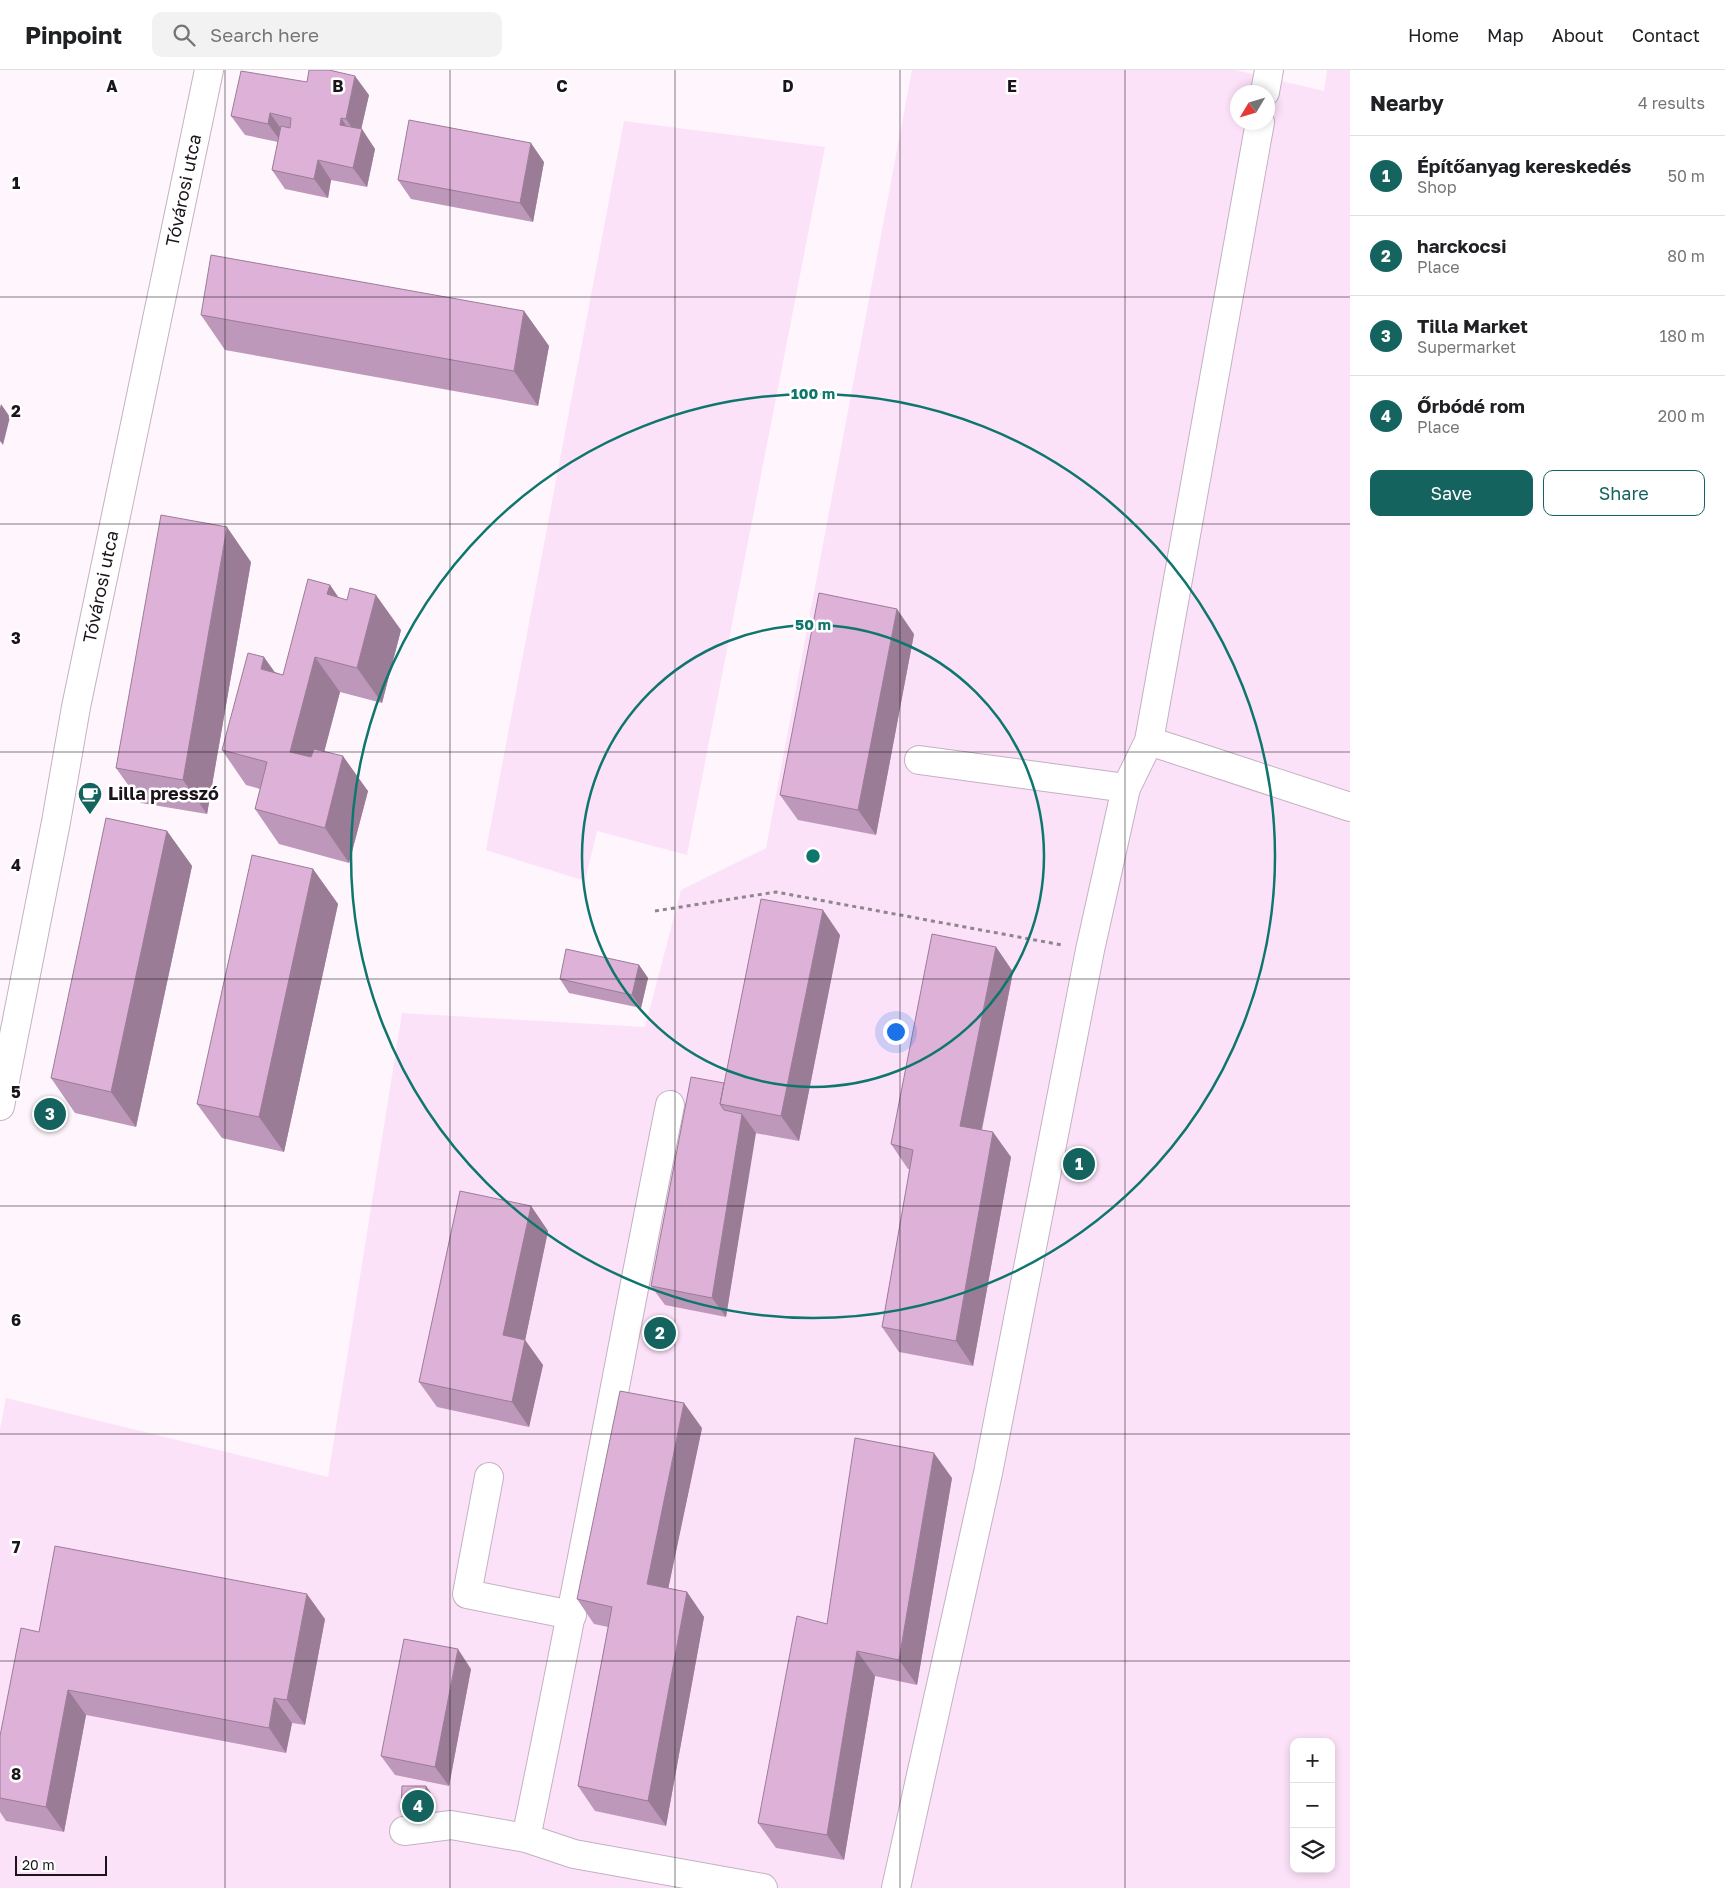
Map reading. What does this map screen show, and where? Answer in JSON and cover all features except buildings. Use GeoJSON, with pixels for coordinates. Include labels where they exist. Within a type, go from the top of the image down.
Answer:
{"type":"FeatureCollection","features":[{"type":"Feature","properties":{"kind":"street","name":"Tóvárosi utca"},"geometry":{"type":"LineString","coordinates":[[0,1106],[54,831],[76,707],[209,70]]}},
{"type":"Feature","properties":{"kind":"street"},"geometry":{"type":"LineString","coordinates":[[1266,85],[1269,70]]}},
{"type":"Feature","properties":{"kind":"street"},"geometry":{"type":"LineString","coordinates":[[896,1888],[988,1474],[1090,950],[1126,788],[1149,741],[1259,130]]}},
{"type":"Feature","properties":{"kind":"street"},"geometry":{"type":"LineString","coordinates":[[1149,741],[1350,807]]}},
{"type":"Feature","properties":{"kind":"street"},"geometry":{"type":"LineString","coordinates":[[919,760],[1126,788]]}},
{"type":"Feature","properties":{"kind":"street"},"geometry":{"type":"LineString","coordinates":[[526,1838],[572,1615],[620,1357],[670,1105]]}},
{"type":"Feature","properties":{"kind":"street"},"geometry":{"type":"LineString","coordinates":[[489,1477],[467,1594],[572,1615]]}},
{"type":"Feature","properties":{"kind":"street"},"geometry":{"type":"LineString","coordinates":[[404,1831],[451,1825],[526,1838],[574,1854],[763,1888]]}},
{"type":"Feature","properties":{"kind":"path"},"geometry":{"type":"LineString","coordinates":[[655,911],[776,892],[1090,950]]}},
{"type":"Feature","properties":{"kind":"shaded area"},"geometry":{"type":"Polygon","coordinates":[[[912,70],[1235,70],[1324,91],[1327,70],[1350,70],[1350,1888],[0,1888],[0,1429],[6,1398],[328,1477],[402,1013],[645,1027],[681,890],[766,848],[912,70]]]}},
{"type":"Feature","properties":{"kind":"shaded area"},"geometry":{"type":"Polygon","coordinates":[[[624,121],[825,147],[687,855],[597,831],[585,881],[486,850],[624,121]]]}},
{"type":"Feature","properties":{"kind":"place","name":"Lilla presszó"},"geometry":{"type":"Point","coordinates":[90,815]}},
{"type":"Feature","properties":{"kind":"place","name":"Tilla Market"},"geometry":{"type":"Point","coordinates":[50,1114]}},
{"type":"Feature","properties":{"kind":"place","name":"Építőanyag kereskedés"},"geometry":{"type":"Point","coordinates":[1079,1164]}},
{"type":"Feature","properties":{"kind":"place","name":"harckocsi"},"geometry":{"type":"Point","coordinates":[660,1333]}},
{"type":"Feature","properties":{"kind":"place","name":"Őrbódé rom"},"geometry":{"type":"Point","coordinates":[418,1806]}}]}
